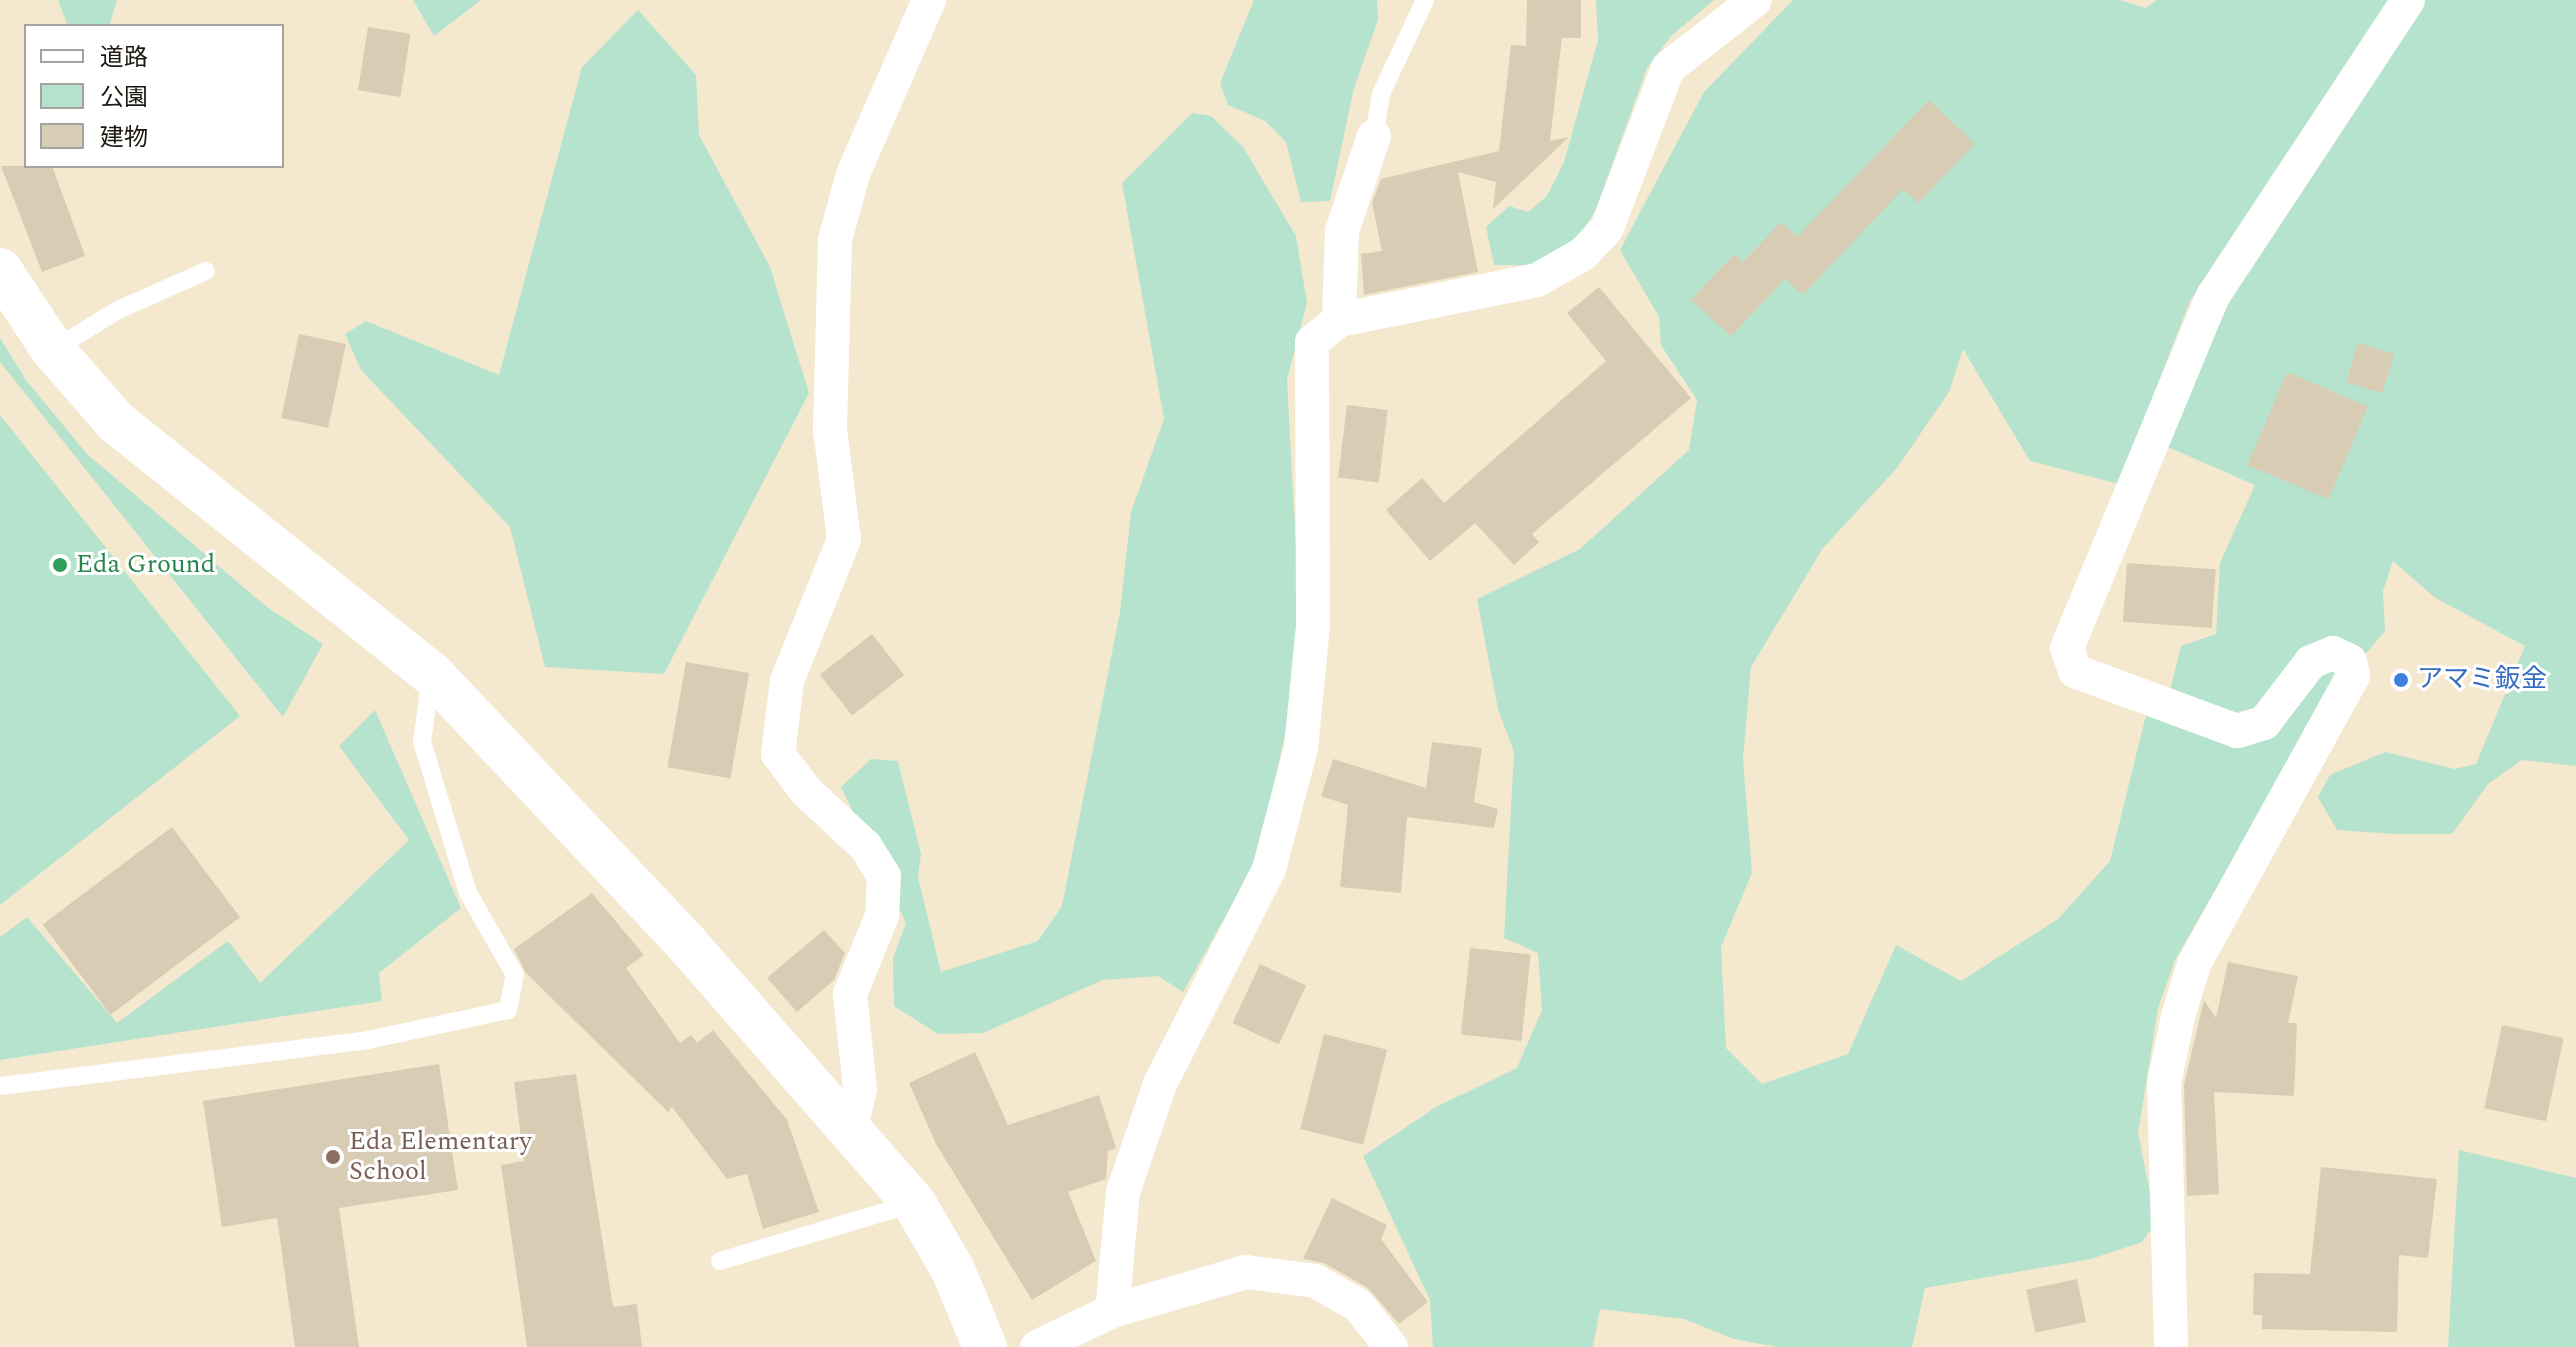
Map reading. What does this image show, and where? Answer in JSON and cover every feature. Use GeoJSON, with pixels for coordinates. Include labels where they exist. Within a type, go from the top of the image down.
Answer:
{"type":"FeatureCollection","features":[{"type":"Feature","properties":{"kind":"street"},"geometry":{"type":"LineString","coordinates":[[851,1128],[860,1089],[850,994],[882,916],[884,876],[865,846],[806,791],[778,754],[787,681],[844,539],[830,430],[835,240],[853,174],[929,0]]}},
{"type":"Feature","properties":{"kind":"street"},"geometry":{"type":"LineString","coordinates":[[1112,1311],[1123,1192],[1160,1084],[1269,869],[1301,748],[1311,683],[1312,342],[1339,320],[1537,280],[1583,254],[1607,228],[1668,68],[1755,0]]}},
{"type":"Feature","properties":{"kind":"street"},"geometry":{"type":"LineString","coordinates":[[2171,1347],[2164,1083],[2178,1017],[2194,964],[2353,676],[2350,661],[2333,653],[2311,662],[2264,723],[2237,731],[2075,671],[2067,648],[2213,296],[2408,0]]}},
{"type":"Feature","properties":{"kind":"street"},"geometry":{"type":"LineString","coordinates":[[1339,320],[1342,231],[1374,136]]}},
{"type":"Feature","properties":{"kind":"street"},"geometry":{"type":"LineString","coordinates":[[0,270],[53,350],[116,422],[432,674],[851,1128],[914,1203],[953,1270],[985,1347]]}},
{"type":"Feature","properties":{"kind":"street"},"geometry":{"type":"LineString","coordinates":[[1037,1347],[1112,1311],[1246,1272],[1301,1279],[1358,1305],[1391,1347]]}},
{"type":"Feature","properties":{"kind":"lane"},"geometry":{"type":"LineString","coordinates":[[1374,136],[1381,94],[1425,0]]}},
{"type":"Feature","properties":{"kind":"lane"},"geometry":{"type":"LineString","coordinates":[[53,350],[118,310],[206,271]]}},
{"type":"Feature","properties":{"kind":"lane"},"geometry":{"type":"LineString","coordinates":[[0,1086],[368,1040],[508,1010],[515,975],[468,893],[422,742],[432,674]]}},
{"type":"Feature","properties":{"kind":"lane"},"geometry":{"type":"LineString","coordinates":[[720,1261],[914,1203]]}},
{"type":"Feature","properties":{"kind":"green space"},"geometry":{"type":"Polygon","coordinates":[[[58,0],[117,0],[110,24],[67,24],[58,0]]]}},
{"type":"Feature","properties":{"kind":"green space"},"geometry":{"type":"Polygon","coordinates":[[[413,0],[481,0],[434,36],[413,0]]]}},
{"type":"Feature","properties":{"kind":"green space"},"geometry":{"type":"Polygon","coordinates":[[[1254,0],[1377,0],[1378,20],[1354,88],[1330,201],[1301,202],[1286,142],[1265,121],[1228,105],[1220,83],[1254,0]]]}},
{"type":"Feature","properties":{"kind":"green space"},"geometry":{"type":"Polygon","coordinates":[[[1596,0],[1714,0],[1671,36],[1647,68],[1595,212],[1574,243],[1530,265],[1494,265],[1486,227],[1509,206],[1528,212],[1547,196],[1564,162],[1598,40],[1596,0]]]}},
{"type":"Feature","properties":{"kind":"green space"},"geometry":{"type":"Polygon","coordinates":[[[1793,0],[2120,0],[2146,8],[2157,0],[2389,0],[2190,301],[2119,484],[2030,461],[1963,349],[1949,392],[1897,468],[1823,548],[1751,667],[1743,759],[1752,873],[1721,947],[1726,1048],[1762,1084],[1848,1054],[1896,945],[1961,981],[2058,919],[2110,861],[2146,715],[2239,740],[2314,666],[2345,666],[2175,960],[2158,1009],[2138,1133],[2156,1222],[2142,1242],[2091,1259],[1925,1288],[1912,1347],[1777,1347],[1734,1339],[1684,1319],[1600,1309],[1593,1347],[1433,1347],[1430,1300],[1363,1156],[1436,1107],[1517,1068],[1542,1010],[1538,953],[1504,938],[1514,752],[1498,709],[1477,599],[1580,549],[1689,450],[1697,400],[1661,345],[1659,317],[1620,250],[1704,92],[1793,0]]]}},
{"type":"Feature","properties":{"kind":"green space"},"geometry":{"type":"Polygon","coordinates":[[[2421,0],[2576,0],[2576,766],[2522,760],[2488,784],[2452,834],[2337,830],[2318,797],[2330,775],[2385,752],[2454,769],[2476,764],[2525,646],[2434,597],[2393,561],[2383,591],[2385,631],[2358,663],[2332,645],[2258,707],[2234,713],[2170,691],[2181,646],[2216,634],[2220,563],[2255,485],[2163,445],[2241,277],[2421,0]]]}},
{"type":"Feature","properties":{"kind":"green space"},"geometry":{"type":"Polygon","coordinates":[[[638,10],[696,75],[699,135],[770,267],[809,393],[664,674],[545,667],[510,527],[361,370],[345,334],[366,321],[499,375],[582,67],[638,10]]]}},
{"type":"Feature","properties":{"kind":"green space"},"geometry":{"type":"Polygon","coordinates":[[[1192,113],[1211,116],[1243,147],[1296,236],[1307,303],[1287,380],[1302,659],[1257,860],[1183,992],[1158,976],[1103,980],[983,1033],[938,1034],[894,1006],[893,958],[906,923],[841,787],[871,759],[898,761],[921,854],[918,877],[941,972],[1038,941],[1062,906],[1120,612],[1131,512],[1164,419],[1122,183],[1192,113]]]}},
{"type":"Feature","properties":{"kind":"green space"},"geometry":{"type":"Polygon","coordinates":[[[0,338],[26,380],[87,454],[267,607],[323,644],[283,717],[0,362],[0,338]]]}},
{"type":"Feature","properties":{"kind":"green space","name":"Eda Ground"},"geometry":{"type":"Polygon","coordinates":[[[0,415],[240,716],[0,905],[0,415]]]}},
{"type":"Feature","properties":{"kind":"green space"},"geometry":{"type":"Polygon","coordinates":[[[375,710],[461,908],[379,973],[382,1001],[0,1060],[0,937],[27,917],[117,1023],[228,941],[260,983],[409,840],[339,746],[375,710]]]}},
{"type":"Feature","properties":{"kind":"green space"},"geometry":{"type":"Polygon","coordinates":[[[2459,1150],[2576,1178],[2576,1347],[2448,1347],[2459,1150]]]}},
{"type":"Feature","properties":{"kind":"building"},"geometry":{"type":"Polygon","coordinates":[[[1527,0],[1581,0],[1581,38],[1562,38],[1550,141],[1569,137],[1493,209],[1496,182],[1458,172],[1478,272],[1364,295],[1361,254],[1382,251],[1372,203],[1381,179],[1499,151],[1511,45],[1526,46],[1527,0]]]}},
{"type":"Feature","properties":{"kind":"building"},"geometry":{"type":"Polygon","coordinates":[[[368,27],[410,34],[400,97],[358,90],[368,27]]]}},
{"type":"Feature","properties":{"kind":"building"},"geometry":{"type":"Polygon","coordinates":[[[1929,100],[1975,144],[1918,203],[1903,189],[1803,295],[1785,279],[1731,336],[1691,300],[1734,254],[1743,262],[1781,222],[1797,237],[1929,100]]]}},
{"type":"Feature","properties":{"kind":"building"},"geometry":{"type":"Polygon","coordinates":[[[1,166],[53,168],[85,256],[42,272],[1,166]]]}},
{"type":"Feature","properties":{"kind":"building"},"geometry":{"type":"Polygon","coordinates":[[[1599,287],[1691,398],[1532,534],[1539,542],[1514,565],[1475,523],[1430,561],[1386,510],[1422,478],[1444,503],[1606,361],[1567,313],[1599,287]]]}},
{"type":"Feature","properties":{"kind":"building"},"geometry":{"type":"Polygon","coordinates":[[[299,334],[346,344],[328,428],[281,418],[299,334]]]}},
{"type":"Feature","properties":{"kind":"building"},"geometry":{"type":"Polygon","coordinates":[[[2358,343],[2394,354],[2382,393],[2346,382],[2358,343]]]}},
{"type":"Feature","properties":{"kind":"building"},"geometry":{"type":"Polygon","coordinates":[[[2287,372],[2368,406],[2329,499],[2248,465],[2287,372]]]}},
{"type":"Feature","properties":{"kind":"building"},"geometry":{"type":"Polygon","coordinates":[[[1347,405],[1388,410],[1379,482],[1338,477],[1347,405]]]}},
{"type":"Feature","properties":{"kind":"building"},"geometry":{"type":"Polygon","coordinates":[[[2127,563],[2216,569],[2212,628],[2123,622],[2127,563]]]}},
{"type":"Feature","properties":{"kind":"building"},"geometry":{"type":"Polygon","coordinates":[[[872,634],[904,675],[852,716],[820,675],[872,634]]]}},
{"type":"Feature","properties":{"kind":"building"},"geometry":{"type":"Polygon","coordinates":[[[686,662],[749,673],[730,778],[667,767],[686,662]]]}},
{"type":"Feature","properties":{"kind":"building"},"geometry":{"type":"Polygon","coordinates":[[[1432,742],[1482,748],[1474,802],[1498,809],[1494,828],[1407,817],[1401,893],[1340,887],[1348,805],[1321,796],[1333,759],[1426,788],[1432,742]]]}},
{"type":"Feature","properties":{"kind":"building"},"geometry":{"type":"Polygon","coordinates":[[[172,827],[240,917],[111,1015],[43,924],[172,827]]]}},
{"type":"Feature","properties":{"kind":"building"},"geometry":{"type":"Polygon","coordinates":[[[592,893],[644,955],[626,968],[680,1043],[691,1035],[697,1043],[713,1030],[787,1120],[819,1212],[763,1229],[747,1174],[727,1179],[672,1107],[668,1112],[526,973],[514,949],[592,893]]]}},
{"type":"Feature","properties":{"kind":"building"},"geometry":{"type":"Polygon","coordinates":[[[824,930],[845,953],[834,980],[797,1012],[767,978],[824,930]]]}},
{"type":"Feature","properties":{"kind":"building"},"geometry":{"type":"Polygon","coordinates":[[[1470,948],[1531,954],[1522,1041],[1461,1035],[1470,948]]]}},
{"type":"Feature","properties":{"kind":"building"},"geometry":{"type":"Polygon","coordinates":[[[2228,962],[2298,976],[2288,1023],[2297,1023],[2294,1096],[2214,1092],[2219,1194],[2187,1196],[2184,1085],[2204,1000],[2216,1018],[2228,962]]]}},
{"type":"Feature","properties":{"kind":"building"},"geometry":{"type":"Polygon","coordinates":[[[1260,964],[1306,986],[1279,1044],[1233,1023],[1260,964]]]}},
{"type":"Feature","properties":{"kind":"building"},"geometry":{"type":"Polygon","coordinates":[[[2502,1025],[2564,1038],[2546,1121],[2484,1108],[2502,1025]]]}},
{"type":"Feature","properties":{"kind":"building"},"geometry":{"type":"Polygon","coordinates":[[[1324,1034],[1387,1050],[1363,1145],[1300,1129],[1324,1034]]]}},
{"type":"Feature","properties":{"kind":"building"},"geometry":{"type":"Polygon","coordinates":[[[975,1052],[1008,1125],[1099,1095],[1116,1148],[1108,1151],[1106,1179],[1068,1192],[1096,1261],[1032,1300],[936,1144],[909,1083],[975,1052]]]}},
{"type":"Feature","properties":{"kind":"building"},"geometry":{"type":"Polygon","coordinates":[[[439,1064],[458,1190],[339,1208],[359,1347],[295,1347],[277,1218],[222,1227],[203,1101],[439,1064]]]}},
{"type":"Feature","properties":{"kind":"building"},"geometry":{"type":"Polygon","coordinates":[[[576,1074],[613,1307],[637,1304],[642,1347],[527,1347],[501,1165],[524,1161],[514,1082],[576,1074]]]}},
{"type":"Feature","properties":{"kind":"building"},"geometry":{"type":"Polygon","coordinates":[[[2321,1167],[2437,1179],[2428,1258],[2399,1255],[2397,1332],[2262,1329],[2262,1315],[2253,1315],[2254,1273],[2310,1274],[2321,1167]]]}},
{"type":"Feature","properties":{"kind":"building"},"geometry":{"type":"Polygon","coordinates":[[[1332,1198],[1387,1225],[1381,1239],[1428,1302],[1399,1324],[1368,1288],[1324,1263],[1303,1259],[1332,1198]]]}},
{"type":"Feature","properties":{"kind":"building"},"geometry":{"type":"Polygon","coordinates":[[[2077,1279],[2086,1322],[2035,1333],[2026,1290],[2077,1279]]]}},
{"type":"Feature","properties":{"kind":"place","name":"Eda Ground"},"geometry":{"type":"Point","coordinates":[60,565]}},
{"type":"Feature","properties":{"kind":"place","name":"アマミ鈑金"},"geometry":{"type":"Point","coordinates":[2401,680]}},
{"type":"Feature","properties":{"kind":"place","name":"Eda Elementary School"},"geometry":{"type":"Point","coordinates":[333,1157]}}]}
